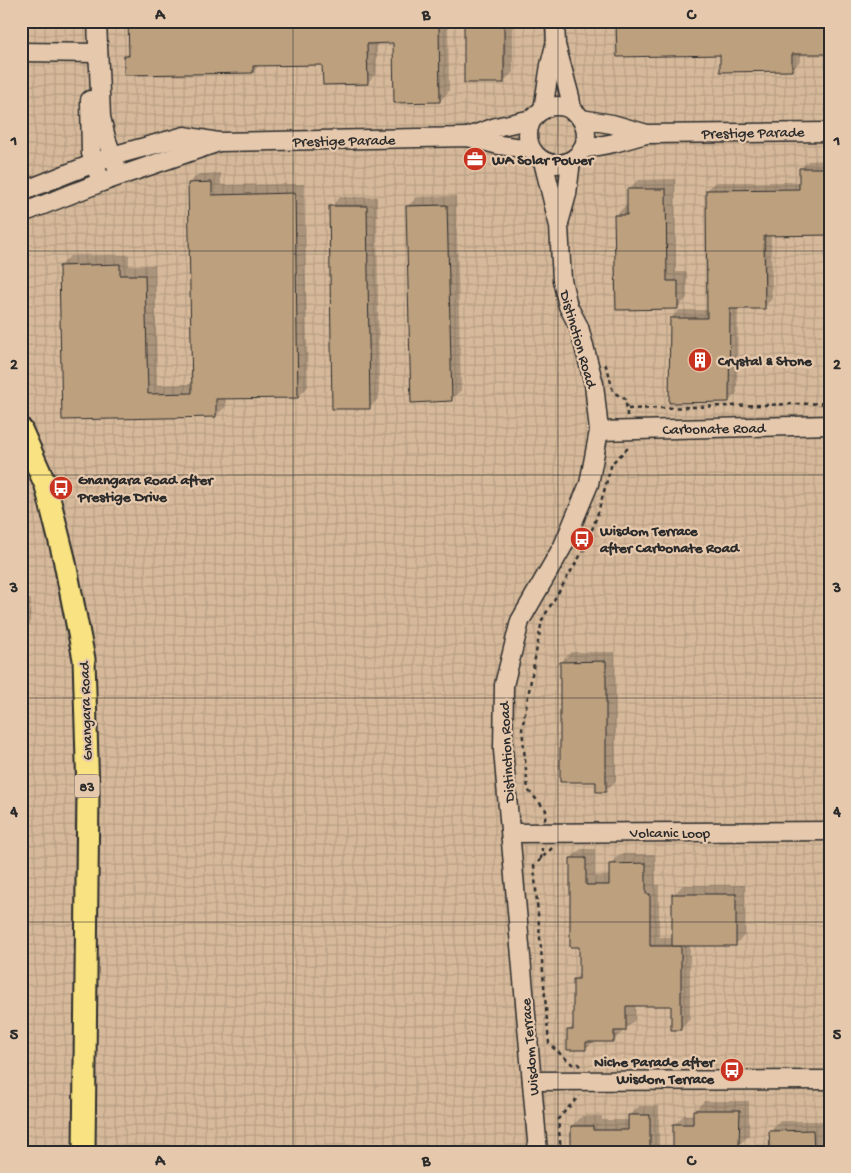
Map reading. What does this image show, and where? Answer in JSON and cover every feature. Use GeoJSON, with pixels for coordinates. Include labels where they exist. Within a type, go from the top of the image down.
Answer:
{"type":"FeatureCollection","features":[{"type":"Feature","properties":{"kind":"main road","name":"Gnangara Road"},"geometry":{"type":"LineString","coordinates":[[21,430],[46,486],[64,558],[84,659],[88,793],[84,1152]]}},
{"type":"Feature","properties":{"kind":"street"},"geometry":{"type":"LineString","coordinates":[[97,21],[101,117],[120,176]]}},
{"type":"Feature","properties":{"kind":"street"},"geometry":{"type":"LineString","coordinates":[[555,21],[556,45],[570,97],[576,115],[584,126],[586,134],[585,142],[576,155],[562,164],[552,164],[537,155],[528,139],[528,129],[538,114],[556,45]]}},
{"type":"Feature","properties":{"kind":"street"},"geometry":{"type":"LineString","coordinates":[[21,52],[98,53]]}},
{"type":"Feature","properties":{"kind":"street"},"geometry":{"type":"LineString","coordinates":[[98,53],[90,87],[91,153],[102,182]]}},
{"type":"Feature","properties":{"kind":"street"},"geometry":{"type":"LineString","coordinates":[[538,114],[550,107],[558,106],[565,107],[576,115]]}},
{"type":"Feature","properties":{"kind":"street","name":"Prestige Parade"},"geometry":{"type":"LineString","coordinates":[[468,137],[538,114]]}},
{"type":"Feature","properties":{"kind":"street","name":"Prestige Parade"},"geometry":{"type":"LineString","coordinates":[[576,115],[647,134]]}},
{"type":"Feature","properties":{"kind":"street","name":"Prestige Parade"},"geometry":{"type":"LineString","coordinates":[[576,155],[647,134],[830,132]]}},
{"type":"Feature","properties":{"kind":"street","name":"Prestige Parade"},"geometry":{"type":"LineString","coordinates":[[21,192],[94,162],[185,136],[219,142],[468,137],[537,155]]}},
{"type":"Feature","properties":{"kind":"street","name":"Prestige Parade"},"geometry":{"type":"LineString","coordinates":[[21,214],[102,182],[219,142]]}},
{"type":"Feature","properties":{"kind":"street","name":"Distinction Road"},"geometry":{"type":"LineString","coordinates":[[520,942],[503,750],[504,685],[520,621],[563,546],[589,484],[599,430],[594,384],[579,328],[568,306],[562,280],[559,226],[537,155]]}},
{"type":"Feature","properties":{"kind":"street","name":"Distinction Road"},"geometry":{"type":"LineString","coordinates":[[559,226],[576,155]]}},
{"type":"Feature","properties":{"kind":"street"},"geometry":{"type":"LineString","coordinates":[[21,198],[40,194],[53,201]]}},
{"type":"Feature","properties":{"kind":"street","name":"Carbonate Road"},"geometry":{"type":"LineString","coordinates":[[599,430],[830,424]]}},
{"type":"Feature","properties":{"kind":"street","name":"Volcanic Loop"},"geometry":{"type":"LineString","coordinates":[[511,833],[549,839],[830,830]]}},
{"type":"Feature","properties":{"kind":"street","name":"Wisdom Terrace"},"geometry":{"type":"LineString","coordinates":[[520,942],[538,1152]]}},
{"type":"Feature","properties":{"kind":"street"},"geometry":{"type":"LineString","coordinates":[[532,1080],[830,1080]]}},
{"type":"Feature","properties":{"kind":"path"},"geometry":{"type":"LineString","coordinates":[[561,1152],[558,1119],[580,1095],[578,1064],[572,1064],[549,1044],[534,866],[541,859],[549,839],[546,810],[528,790],[522,729],[542,620],[586,546],[597,516],[612,463],[627,449],[626,399],[613,392],[608,370],[604,362]]}},
{"type":"Feature","properties":{"kind":"path"},"geometry":{"type":"LineString","coordinates":[[627,409],[830,404]]}},
{"type":"Feature","properties":{"kind":"path"},"geometry":{"type":"LineString","coordinates":[[541,859],[549,839]]}},
{"type":"Feature","properties":{"kind":"shaded area"},"geometry":{"type":"Polygon","coordinates":[[[21,21],[830,21],[830,1152],[21,1152],[21,21]]]}},
{"type":"Feature","properties":{"kind":"building"},"geometry":{"type":"Polygon","coordinates":[[[128,21],[439,21],[440,102],[394,103],[393,43],[367,44],[368,84],[323,85],[322,65],[253,66],[253,73],[124,75],[124,56],[129,56],[128,21]]]}},
{"type":"Feature","properties":{"kind":"building"},"geometry":{"type":"Polygon","coordinates":[[[464,21],[504,21],[504,83],[464,83],[464,21]]]}},
{"type":"Feature","properties":{"kind":"building"},"geometry":{"type":"Polygon","coordinates":[[[616,21],[830,21],[830,54],[792,54],[792,71],[720,72],[720,55],[617,57],[616,21]]]}},
{"type":"Feature","properties":{"kind":"building"},"geometry":{"type":"Polygon","coordinates":[[[799,168],[830,168],[830,235],[764,236],[765,309],[730,309],[729,402],[669,403],[670,318],[707,318],[706,190],[799,189],[799,168]]]}},
{"type":"Feature","properties":{"kind":"building"},"geometry":{"type":"Polygon","coordinates":[[[212,182],[212,195],[295,193],[298,398],[216,399],[216,417],[62,420],[59,266],[120,264],[120,275],[145,275],[148,394],[192,393],[188,183],[212,182]]]}},
{"type":"Feature","properties":{"kind":"building"},"geometry":{"type":"Polygon","coordinates":[[[627,189],[666,189],[667,281],[678,281],[678,309],[616,310],[614,215],[627,215],[627,189]]]}},
{"type":"Feature","properties":{"kind":"building"},"geometry":{"type":"Polygon","coordinates":[[[447,205],[452,401],[411,403],[406,206],[447,205]]]}},
{"type":"Feature","properties":{"kind":"building"},"geometry":{"type":"Polygon","coordinates":[[[329,206],[367,206],[370,409],[332,409],[329,206]]]}},
{"type":"Feature","properties":{"kind":"building"},"geometry":{"type":"Polygon","coordinates":[[[606,661],[606,792],[596,792],[596,782],[560,782],[560,662],[606,661]]]}},
{"type":"Feature","properties":{"kind":"building"},"geometry":{"type":"Polygon","coordinates":[[[570,858],[586,858],[586,885],[609,885],[609,864],[646,863],[646,894],[650,894],[650,946],[681,946],[681,1030],[671,1030],[671,1006],[626,1006],[626,1031],[614,1031],[614,1042],[586,1042],[586,1050],[567,1050],[567,1030],[573,1030],[573,979],[579,979],[579,947],[570,947],[570,858]]]}},
{"type":"Feature","properties":{"kind":"building"},"geometry":{"type":"Polygon","coordinates":[[[672,894],[736,894],[736,946],[672,946],[672,894]]]}},
{"type":"Feature","properties":{"kind":"building"},"geometry":{"type":"Polygon","coordinates":[[[693,1110],[740,1110],[739,1146],[728,1146],[728,1152],[673,1152],[673,1124],[693,1124],[693,1110]]]}},
{"type":"Feature","properties":{"kind":"building"},"geometry":{"type":"Polygon","coordinates":[[[628,1115],[650,1115],[650,1152],[574,1152],[574,1149],[571,1149],[571,1126],[593,1126],[593,1130],[628,1130],[628,1115]]]}},
{"type":"Feature","properties":{"kind":"building"},"geometry":{"type":"Polygon","coordinates":[[[813,1130],[814,1152],[770,1152],[769,1131],[813,1130]]]}},
{"type":"Feature","properties":{"kind":"place","name":"WA Solar Power"},"geometry":{"type":"Point","coordinates":[475,159]}},
{"type":"Feature","properties":{"kind":"place","name":"Crystal & Stone"},"geometry":{"type":"Point","coordinates":[700,360]}},
{"type":"Feature","properties":{"kind":"place","name":"Gnangara Road after Prestige Drive"},"geometry":{"type":"Point","coordinates":[61,488]}},
{"type":"Feature","properties":{"kind":"place","name":"Wisdom Terrace after Carbonate Road"},"geometry":{"type":"Point","coordinates":[582,539]}},
{"type":"Feature","properties":{"kind":"place","name":"Niche Parade after Wisdom Terrace"},"geometry":{"type":"Point","coordinates":[732,1070]}}]}
